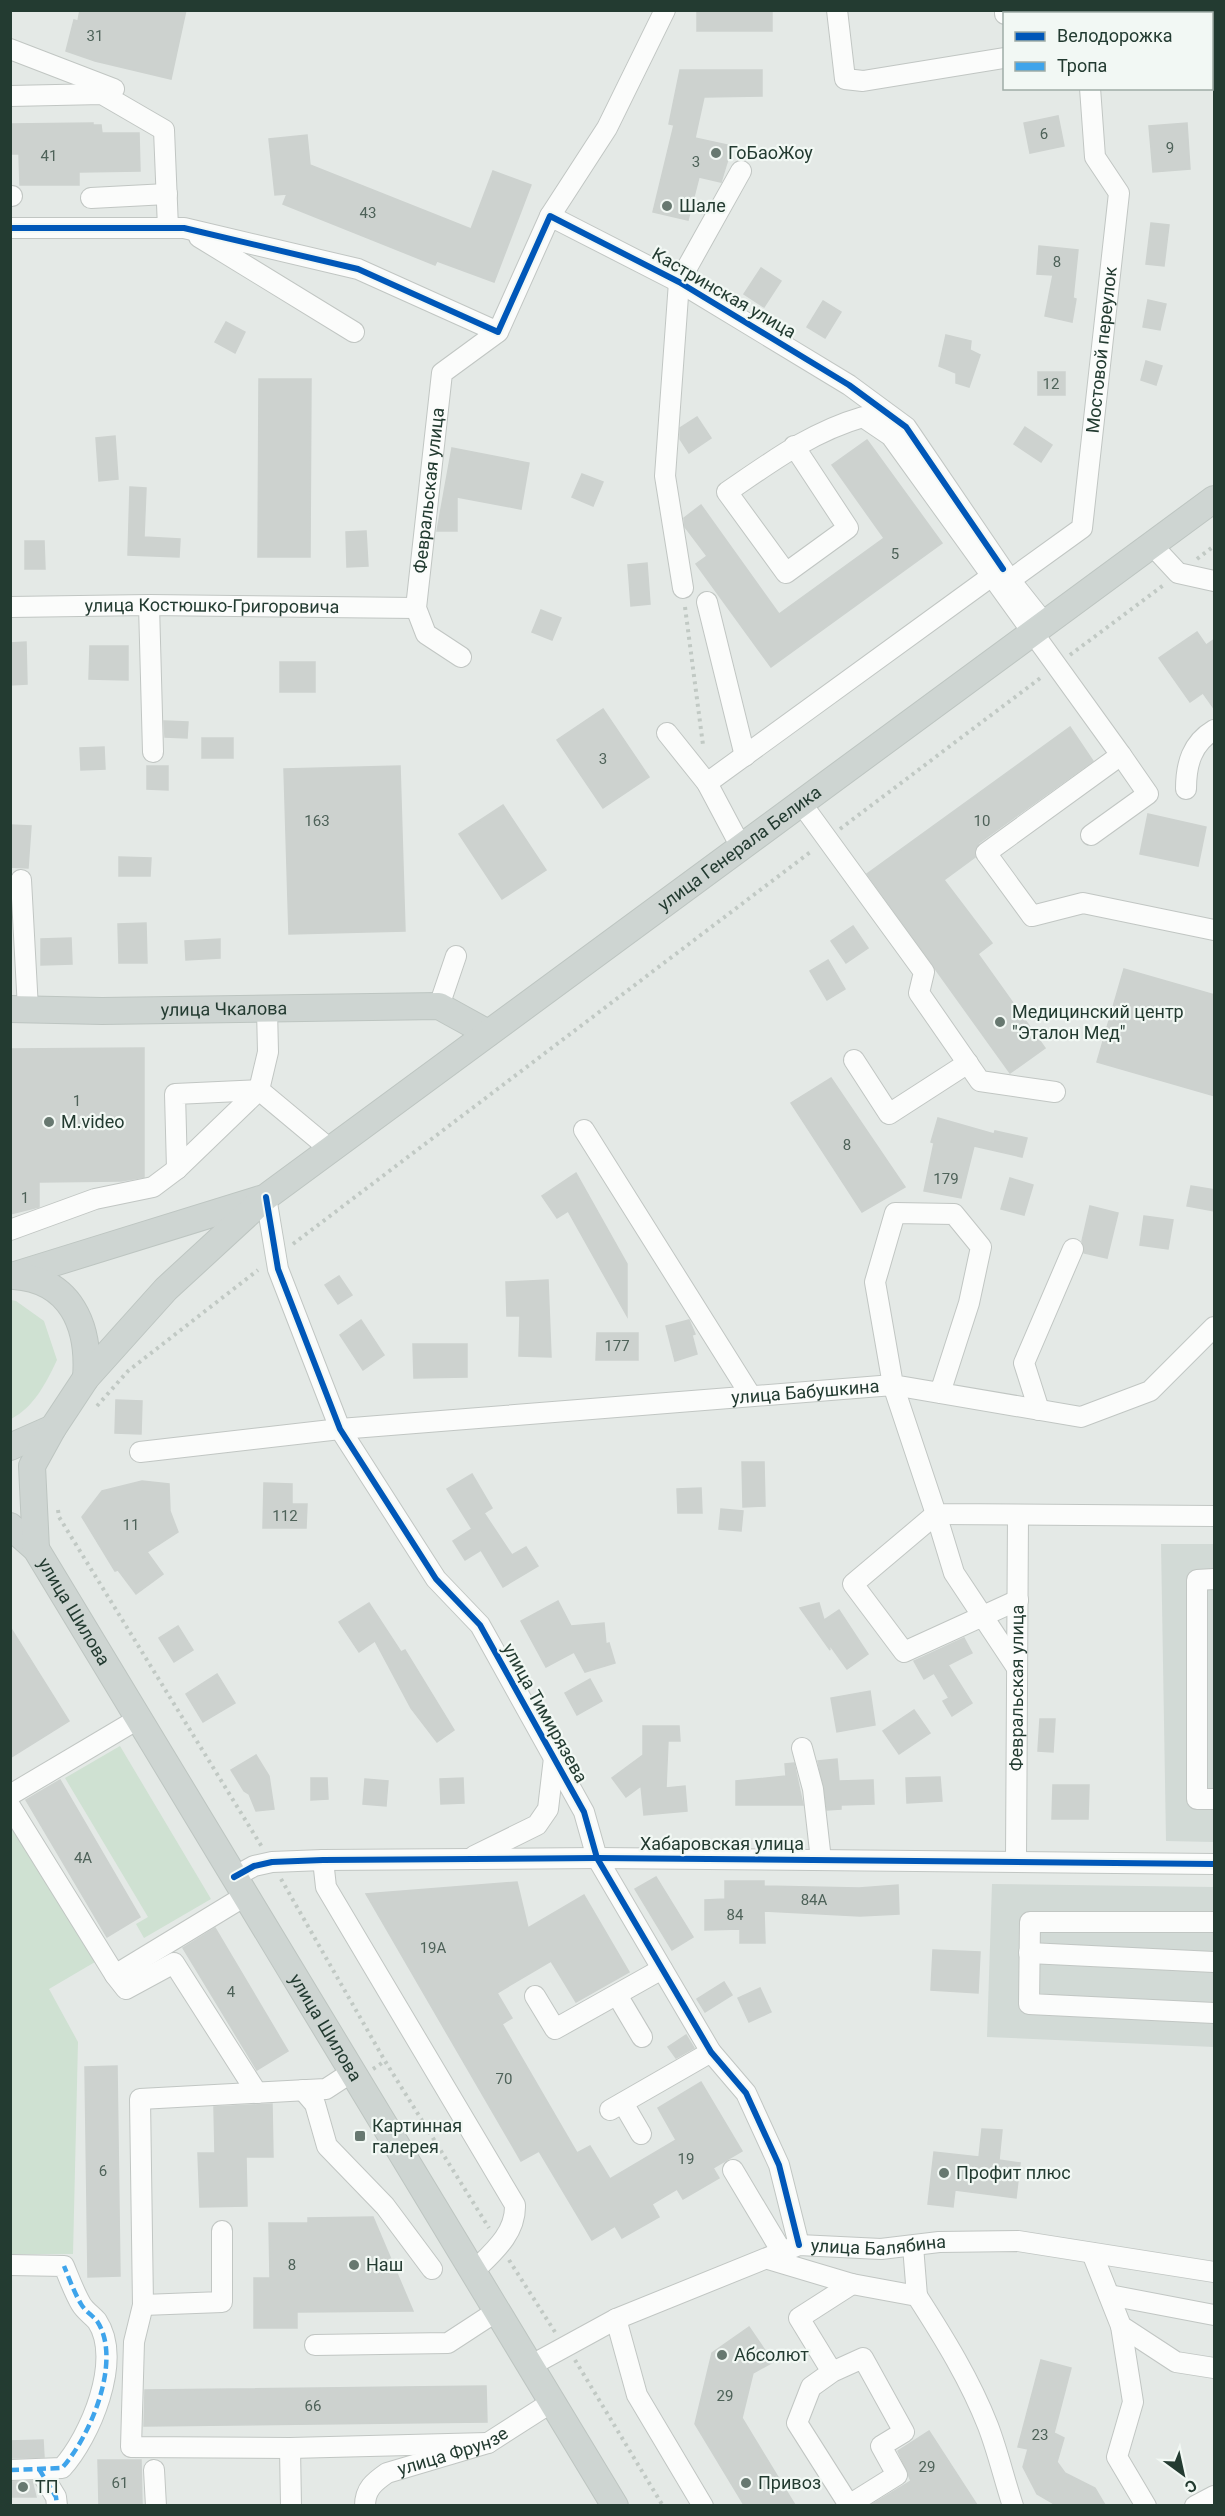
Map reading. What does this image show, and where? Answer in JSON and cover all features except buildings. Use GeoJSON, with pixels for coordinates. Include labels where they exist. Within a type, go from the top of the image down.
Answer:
{"type":"FeatureCollection","features":[{"type":"Feature","properties":{"kind":"main road","name":"улица Генерала Белика"},"geometry":{"type":"LineString","coordinates":[[266,1197],[1215,499]]}},
{"type":"Feature","properties":{"kind":"main road"},"geometry":{"type":"LineString","coordinates":[[439,1006],[488,1034]]}},
{"type":"Feature","properties":{"kind":"main road","name":"улица Чкалова"},"geometry":{"type":"LineString","coordinates":[[19,1009],[439,1006]]}},
{"type":"Feature","properties":{"kind":"main road"},"geometry":{"type":"LineString","coordinates":[[13,1276],[266,1197]]}},
{"type":"Feature","properties":{"kind":"main road"},"geometry":{"type":"LineString","coordinates":[[36,1549],[31,1495],[32,1466],[53,1428],[86,1378],[166,1289],[266,1197]]}},
{"type":"Feature","properties":{"kind":"main road"},"geometry":{"type":"LineString","coordinates":[[13,1276],[43,1281],[58,1292],[73,1309],[83,1329],[88,1351],[86,1378]]}},
{"type":"Feature","properties":{"kind":"main road"},"geometry":{"type":"LineString","coordinates":[[10,1447],[53,1428]]}},
{"type":"Feature","properties":{"kind":"main road"},"geometry":{"type":"LineString","coordinates":[[10,1526],[36,1549]]}},
{"type":"Feature","properties":{"kind":"main road","name":"улица Шилова"},"geometry":{"type":"LineString","coordinates":[[36,1549],[615,2505]]}},
{"type":"Feature","properties":{"kind":"street"},"geometry":{"type":"LineString","coordinates":[[10,228],[176,228],[358,269],[498,332],[550,216],[607,128],[665,10]]}},
{"type":"Feature","properties":{"kind":"street"},"geometry":{"type":"LineString","coordinates":[[837,10],[845,79],[863,81],[1003,58]]}},
{"type":"Feature","properties":{"kind":"street"},"geometry":{"type":"LineString","coordinates":[[10,50],[126,94]]}},
{"type":"Feature","properties":{"kind":"street","name":"Мостовой переулок"},"geometry":{"type":"LineString","coordinates":[[707,783],[1001,575],[1082,528],[1119,193],[1095,157],[1090,90]]}},
{"type":"Feature","properties":{"kind":"street"},"geometry":{"type":"LineString","coordinates":[[10,96],[102,94],[164,130],[167,194],[176,228],[354,332]]}},
{"type":"Feature","properties":{"kind":"street"},"geometry":{"type":"LineString","coordinates":[[683,588],[665,476],[679,282],[741,171]]}},
{"type":"Feature","properties":{"kind":"street"},"geometry":{"type":"LineString","coordinates":[[91,198],[167,194]]}},
{"type":"Feature","properties":{"kind":"street","name":"Кастринская улица"},"geometry":{"type":"LineString","coordinates":[[550,216],[679,282],[849,385],[906,427],[1001,575]]}},
{"type":"Feature","properties":{"kind":"street","name":"Февральская улица"},"geometry":{"type":"LineString","coordinates":[[461,657],[426,634],[416,608],[442,373],[498,332]]}},
{"type":"Feature","properties":{"kind":"street"},"geometry":{"type":"LineString","coordinates":[[794,446],[848,528],[786,573],[727,492],[794,446],[836,425],[863,417],[891,436],[1001,575],[1039,628],[1056,666],[1148,794],[1090,835]]}},
{"type":"Feature","properties":{"kind":"street"},"geometry":{"type":"LineString","coordinates":[[1152,545],[1178,573],[1215,581]]}},
{"type":"Feature","properties":{"kind":"street"},"geometry":{"type":"LineString","coordinates":[[707,602],[745,756]]}},
{"type":"Feature","properties":{"kind":"street"},"geometry":{"type":"LineString","coordinates":[[148,605],[153,752]]}},
{"type":"Feature","properties":{"kind":"street","name":"улица Костюшко-Григоровича"},"geometry":{"type":"LineString","coordinates":[[10,607],[148,605],[416,608]]}},
{"type":"Feature","properties":{"kind":"street"},"geometry":{"type":"LineString","coordinates":[[1186,789],[1186,770],[1193,751],[1199,740],[1215,730]]}},
{"type":"Feature","properties":{"kind":"street"},"geometry":{"type":"LineString","coordinates":[[668,733],[707,783],[741,847]]}},
{"type":"Feature","properties":{"kind":"street"},"geometry":{"type":"LineString","coordinates":[[1121,754],[986,853],[1032,916],[1083,903],[1215,930]]}},
{"type":"Feature","properties":{"kind":"street"},"geometry":{"type":"LineString","coordinates":[[801,803],[924,972],[920,993],[980,1081],[1055,1092]]}},
{"type":"Feature","properties":{"kind":"street"},"geometry":{"type":"LineString","coordinates":[[19,1009],[21,880]]}},
{"type":"Feature","properties":{"kind":"street"},"geometry":{"type":"LineString","coordinates":[[439,1006],[456,956]]}},
{"type":"Feature","properties":{"kind":"street"},"geometry":{"type":"LineString","coordinates":[[10,1230],[95,1199],[153,1187],[177,1169],[259,1090],[268,1052],[267,1008]]}},
{"type":"Feature","properties":{"kind":"street"},"geometry":{"type":"LineString","coordinates":[[854,1060],[889,1114],[968,1063]]}},
{"type":"Feature","properties":{"kind":"street"},"geometry":{"type":"LineString","coordinates":[[177,1169],[175,1094],[259,1090],[331,1150]]}},
{"type":"Feature","properties":{"kind":"street"},"geometry":{"type":"LineString","coordinates":[[584,1130],[751,1396]]}},
{"type":"Feature","properties":{"kind":"street","name":"улица Тимирязева"},"geometry":{"type":"LineString","coordinates":[[266,1197],[278,1269],[340,1429],[436,1579],[480,1625],[584,1812],[597,1858],[711,2052],[746,2093],[779,2165],[783,2252]]}},
{"type":"Feature","properties":{"kind":"street"},"geometry":{"type":"LineString","coordinates":[[940,1393],[969,1303],[981,1247],[954,1214],[895,1213],[875,1282],[892,1385],[1081,1417],[1150,1391],[1215,1327]]}},
{"type":"Feature","properties":{"kind":"street"},"geometry":{"type":"LineString","coordinates":[[1039,1410],[1024,1363],[1072,1248]]}},
{"type":"Feature","properties":{"kind":"street","name":"улица Бабушкина"},"geometry":{"type":"LineString","coordinates":[[140,1452],[340,1429],[892,1385],[954,1573],[1017,1668]]}},
{"type":"Feature","properties":{"kind":"street"},"geometry":{"type":"LineString","coordinates":[[1018,1600],[904,1652],[853,1584],[936,1514],[1215,1516]]}},
{"type":"Feature","properties":{"kind":"street","name":"Февральская улица"},"geometry":{"type":"LineString","coordinates":[[1016,1860],[1018,1515]]}},
{"type":"Feature","properties":{"kind":"street"},"geometry":{"type":"LineString","coordinates":[[1215,1579],[1197,1580],[1197,1799],[1215,1799]]}},
{"type":"Feature","properties":{"kind":"street"},"geometry":{"type":"LineString","coordinates":[[10,1795],[138,1719]]}},
{"type":"Feature","properties":{"kind":"street"},"geometry":{"type":"LineString","coordinates":[[802,1748],[813,1789],[821,1860]]}},
{"type":"Feature","properties":{"kind":"street"},"geometry":{"type":"LineString","coordinates":[[465,1859],[537,1825],[548,1809],[554,1758]]}},
{"type":"Feature","properties":{"kind":"street"},"geometry":{"type":"LineString","coordinates":[[10,1806],[126,1989],[174,1963],[257,2092]]}},
{"type":"Feature","properties":{"kind":"street","name":"Хабаровская улица"},"geometry":{"type":"LineString","coordinates":[[115,1975],[239,1887],[254,1866],[272,1862],[597,1858],[1016,1860],[1215,1864]]}},
{"type":"Feature","properties":{"kind":"street"},"geometry":{"type":"LineString","coordinates":[[323,1860],[326,1887],[514,2205],[515,2218],[500,2246],[473,2272]]}},
{"type":"Feature","properties":{"kind":"street"},"geometry":{"type":"LineString","coordinates":[[1215,1922],[1030,1922],[1029,1953],[1029,2004],[1215,2013]]}},
{"type":"Feature","properties":{"kind":"street"},"geometry":{"type":"LineString","coordinates":[[1029,1953],[1215,1962]]}},
{"type":"Feature","properties":{"kind":"street"},"geometry":{"type":"LineString","coordinates":[[535,1996],[555,2030],[662,1969]]}},
{"type":"Feature","properties":{"kind":"street"},"geometry":{"type":"LineString","coordinates":[[616,1995],[642,2037]]}},
{"type":"Feature","properties":{"kind":"street"},"geometry":{"type":"LineString","coordinates":[[641,2134],[616,2106],[711,2052]]}},
{"type":"Feature","properties":{"kind":"street"},"geometry":{"type":"LineString","coordinates":[[352,2072],[326,2089],[140,2100],[143,2305],[134,2342],[131,2447],[290,2448],[488,2443]]}},
{"type":"Feature","properties":{"kind":"street"},"geometry":{"type":"LineString","coordinates":[[303,2090],[315,2104],[327,2146],[385,2206],[432,2268]]}},
{"type":"Feature","properties":{"kind":"street"},"geometry":{"type":"LineString","coordinates":[[733,2170],[783,2252],[852,2284],[917,2296]]}},
{"type":"Feature","properties":{"kind":"street"},"geometry":{"type":"LineString","coordinates":[[143,2305],[222,2302],[222,2231]]}},
{"type":"Feature","properties":{"kind":"street","name":"улица Балябина"},"geometry":{"type":"LineString","coordinates":[[530,2366],[616,2319],[783,2252],[881,2249],[939,2242],[1018,2241],[1215,2272]]}},
{"type":"Feature","properties":{"kind":"street"},"geometry":{"type":"LineString","coordinates":[[913,2246],[917,2296],[949,2344],[975,2394],[992,2436],[1013,2505]]}},
{"type":"Feature","properties":{"kind":"street"},"geometry":{"type":"LineString","coordinates":[[1092,2253],[1121,2326],[1133,2402],[1117,2457],[1146,2505]]}},
{"type":"Feature","properties":{"kind":"street"},"geometry":{"type":"LineString","coordinates":[[10,2265],[64,2265],[81,2305],[97,2322],[104,2344],[106,2365],[86,2434],[62,2468],[10,2470]]}},
{"type":"Feature","properties":{"kind":"street"},"geometry":{"type":"LineString","coordinates":[[880,2288],[895,2286],[911,2278],[915,2267]]}},
{"type":"Feature","properties":{"kind":"street"},"geometry":{"type":"LineString","coordinates":[[832,2372],[799,2318],[852,2284]]}},
{"type":"Feature","properties":{"kind":"street"},"geometry":{"type":"LineString","coordinates":[[1109,2295],[1215,2315]]}},
{"type":"Feature","properties":{"kind":"street"},"geometry":{"type":"LineString","coordinates":[[315,2345],[448,2343],[497,2311]]}},
{"type":"Feature","properties":{"kind":"street"},"geometry":{"type":"LineString","coordinates":[[616,2319],[637,2395],[703,2505]]}},
{"type":"Feature","properties":{"kind":"street"},"geometry":{"type":"LineString","coordinates":[[1121,2326],[1176,2362],[1215,2368]]}},
{"type":"Feature","properties":{"kind":"street"},"geometry":{"type":"LineString","coordinates":[[104,2344],[134,2342]]}},
{"type":"Feature","properties":{"kind":"street"},"geometry":{"type":"LineString","coordinates":[[862,2358],[904,2432],[881,2446],[897,2475],[849,2505],[797,2423],[811,2387],[832,2372],[862,2358]]}},
{"type":"Feature","properties":{"kind":"street","name":"улица Фрунзе"},"geometry":{"type":"LineString","coordinates":[[365,2505],[365,2495],[373,2482],[387,2473],[488,2443],[552,2402]]}},
{"type":"Feature","properties":{"kind":"street"},"geometry":{"type":"LineString","coordinates":[[290,2448],[291,2505]]}},
{"type":"Feature","properties":{"kind":"street"},"geometry":{"type":"LineString","coordinates":[[39,2469],[56,2497],[57,2505]]}},
{"type":"Feature","properties":{"kind":"street"},"geometry":{"type":"LineString","coordinates":[[154,2470],[156,2505]]}},
{"type":"Feature","properties":{"kind":"street"},"geometry":{"type":"LineString","coordinates":[[1195,2505],[1215,2496]]}},
{"type":"Feature","properties":{"kind":"path"},"geometry":{"type":"LineString","coordinates":[[91,1412],[128,1371],[1215,546]]}},
{"type":"Feature","properties":{"kind":"path"},"geometry":{"type":"LineString","coordinates":[[683,588],[703,749]]}},
{"type":"Feature","properties":{"kind":"path"},"geometry":{"type":"LineString","coordinates":[[58,1507],[59,1517],[272,1862],[385,2061],[552,2329],[566,2345],[663,2505]]}},
{"type":"Feature","properties":{"kind":"shaded area"},"geometry":{"type":"Polygon","coordinates":[[[1161,1544],[1214,1544],[1214,1842],[1166,1841],[1161,1544]]]}},
{"type":"Feature","properties":{"kind":"shaded area"},"geometry":{"type":"Polygon","coordinates":[[[992,1884],[1214,1887],[1214,2047],[987,2037],[992,1884]]]}},
{"type":"Feature","properties":{"kind":"green space"},"geometry":{"type":"Polygon","coordinates":[[[11,1300],[16,1301],[44,1321],[57,1360],[44,1386],[33,1401],[11,1419],[11,1300]]]}},
{"type":"Feature","properties":{"kind":"green space"},"geometry":{"type":"Polygon","coordinates":[[[120,1746],[211,1899],[144,1938],[136,1924],[148,1917],[65,1778],[120,1746]]]}},
{"type":"Feature","properties":{"kind":"green space"},"geometry":{"type":"Polygon","coordinates":[[[10,1820],[95,1962],[49,1989],[78,2042],[73,2254],[11,2254],[10,1820]]]}},
{"type":"Feature","properties":{"kind":"marked path"},"geometry":{"type":"LineString","coordinates":[[10,2470],[62,2468],[83,2437],[100,2398],[105,2376],[104,2337],[97,2321],[81,2304],[64,2266]]}},
{"type":"Feature","properties":{"kind":"marked path"},"geometry":{"type":"LineString","coordinates":[[39,2469],[56,2497],[57,2506]]}},
{"type":"Feature","properties":{"kind":"cycle path"},"geometry":{"type":"LineString","coordinates":[[10,228],[184,228],[358,269],[498,332],[550,216],[679,282],[849,385],[906,427],[1003,569]]}},
{"type":"Feature","properties":{"kind":"cycle path"},"geometry":{"type":"LineString","coordinates":[[266,1197],[278,1269],[340,1429],[436,1579],[480,1625],[584,1812],[597,1858],[711,2052],[746,2093],[779,2165],[799,2245]]}},
{"type":"Feature","properties":{"kind":"cycle path"},"geometry":{"type":"LineString","coordinates":[[234,1877],[254,1866],[272,1862],[323,1860],[597,1858],[1214,1864]]}},
{"type":"Feature","properties":{"kind":"place","name":"ГоБаоЖоу"},"geometry":{"type":"Point","coordinates":[716,153]}},
{"type":"Feature","properties":{"kind":"place","name":"Шале"},"geometry":{"type":"Point","coordinates":[667,206]}},
{"type":"Feature","properties":{"kind":"place","name":"Медицинский центр \"Эталон Мед\""},"geometry":{"type":"Point","coordinates":[1000,1022]}},
{"type":"Feature","properties":{"kind":"place","name":"M.video"},"geometry":{"type":"Point","coordinates":[49,1122]}},
{"type":"Feature","properties":{"kind":"place","name":"Картинная галерея"},"geometry":{"type":"Point","coordinates":[360,2136]}},
{"type":"Feature","properties":{"kind":"place","name":"Профит плюс"},"geometry":{"type":"Point","coordinates":[944,2173]}},
{"type":"Feature","properties":{"kind":"place","name":"Наш"},"geometry":{"type":"Point","coordinates":[354,2265]}},
{"type":"Feature","properties":{"kind":"place","name":"Абсолют"},"geometry":{"type":"Point","coordinates":[722,2355]}},
{"type":"Feature","properties":{"kind":"place","name":"Привоз"},"geometry":{"type":"Point","coordinates":[746,2483]}},
{"type":"Feature","properties":{"kind":"place","name":"ТП"},"geometry":{"type":"Point","coordinates":[23,2487]}}]}
